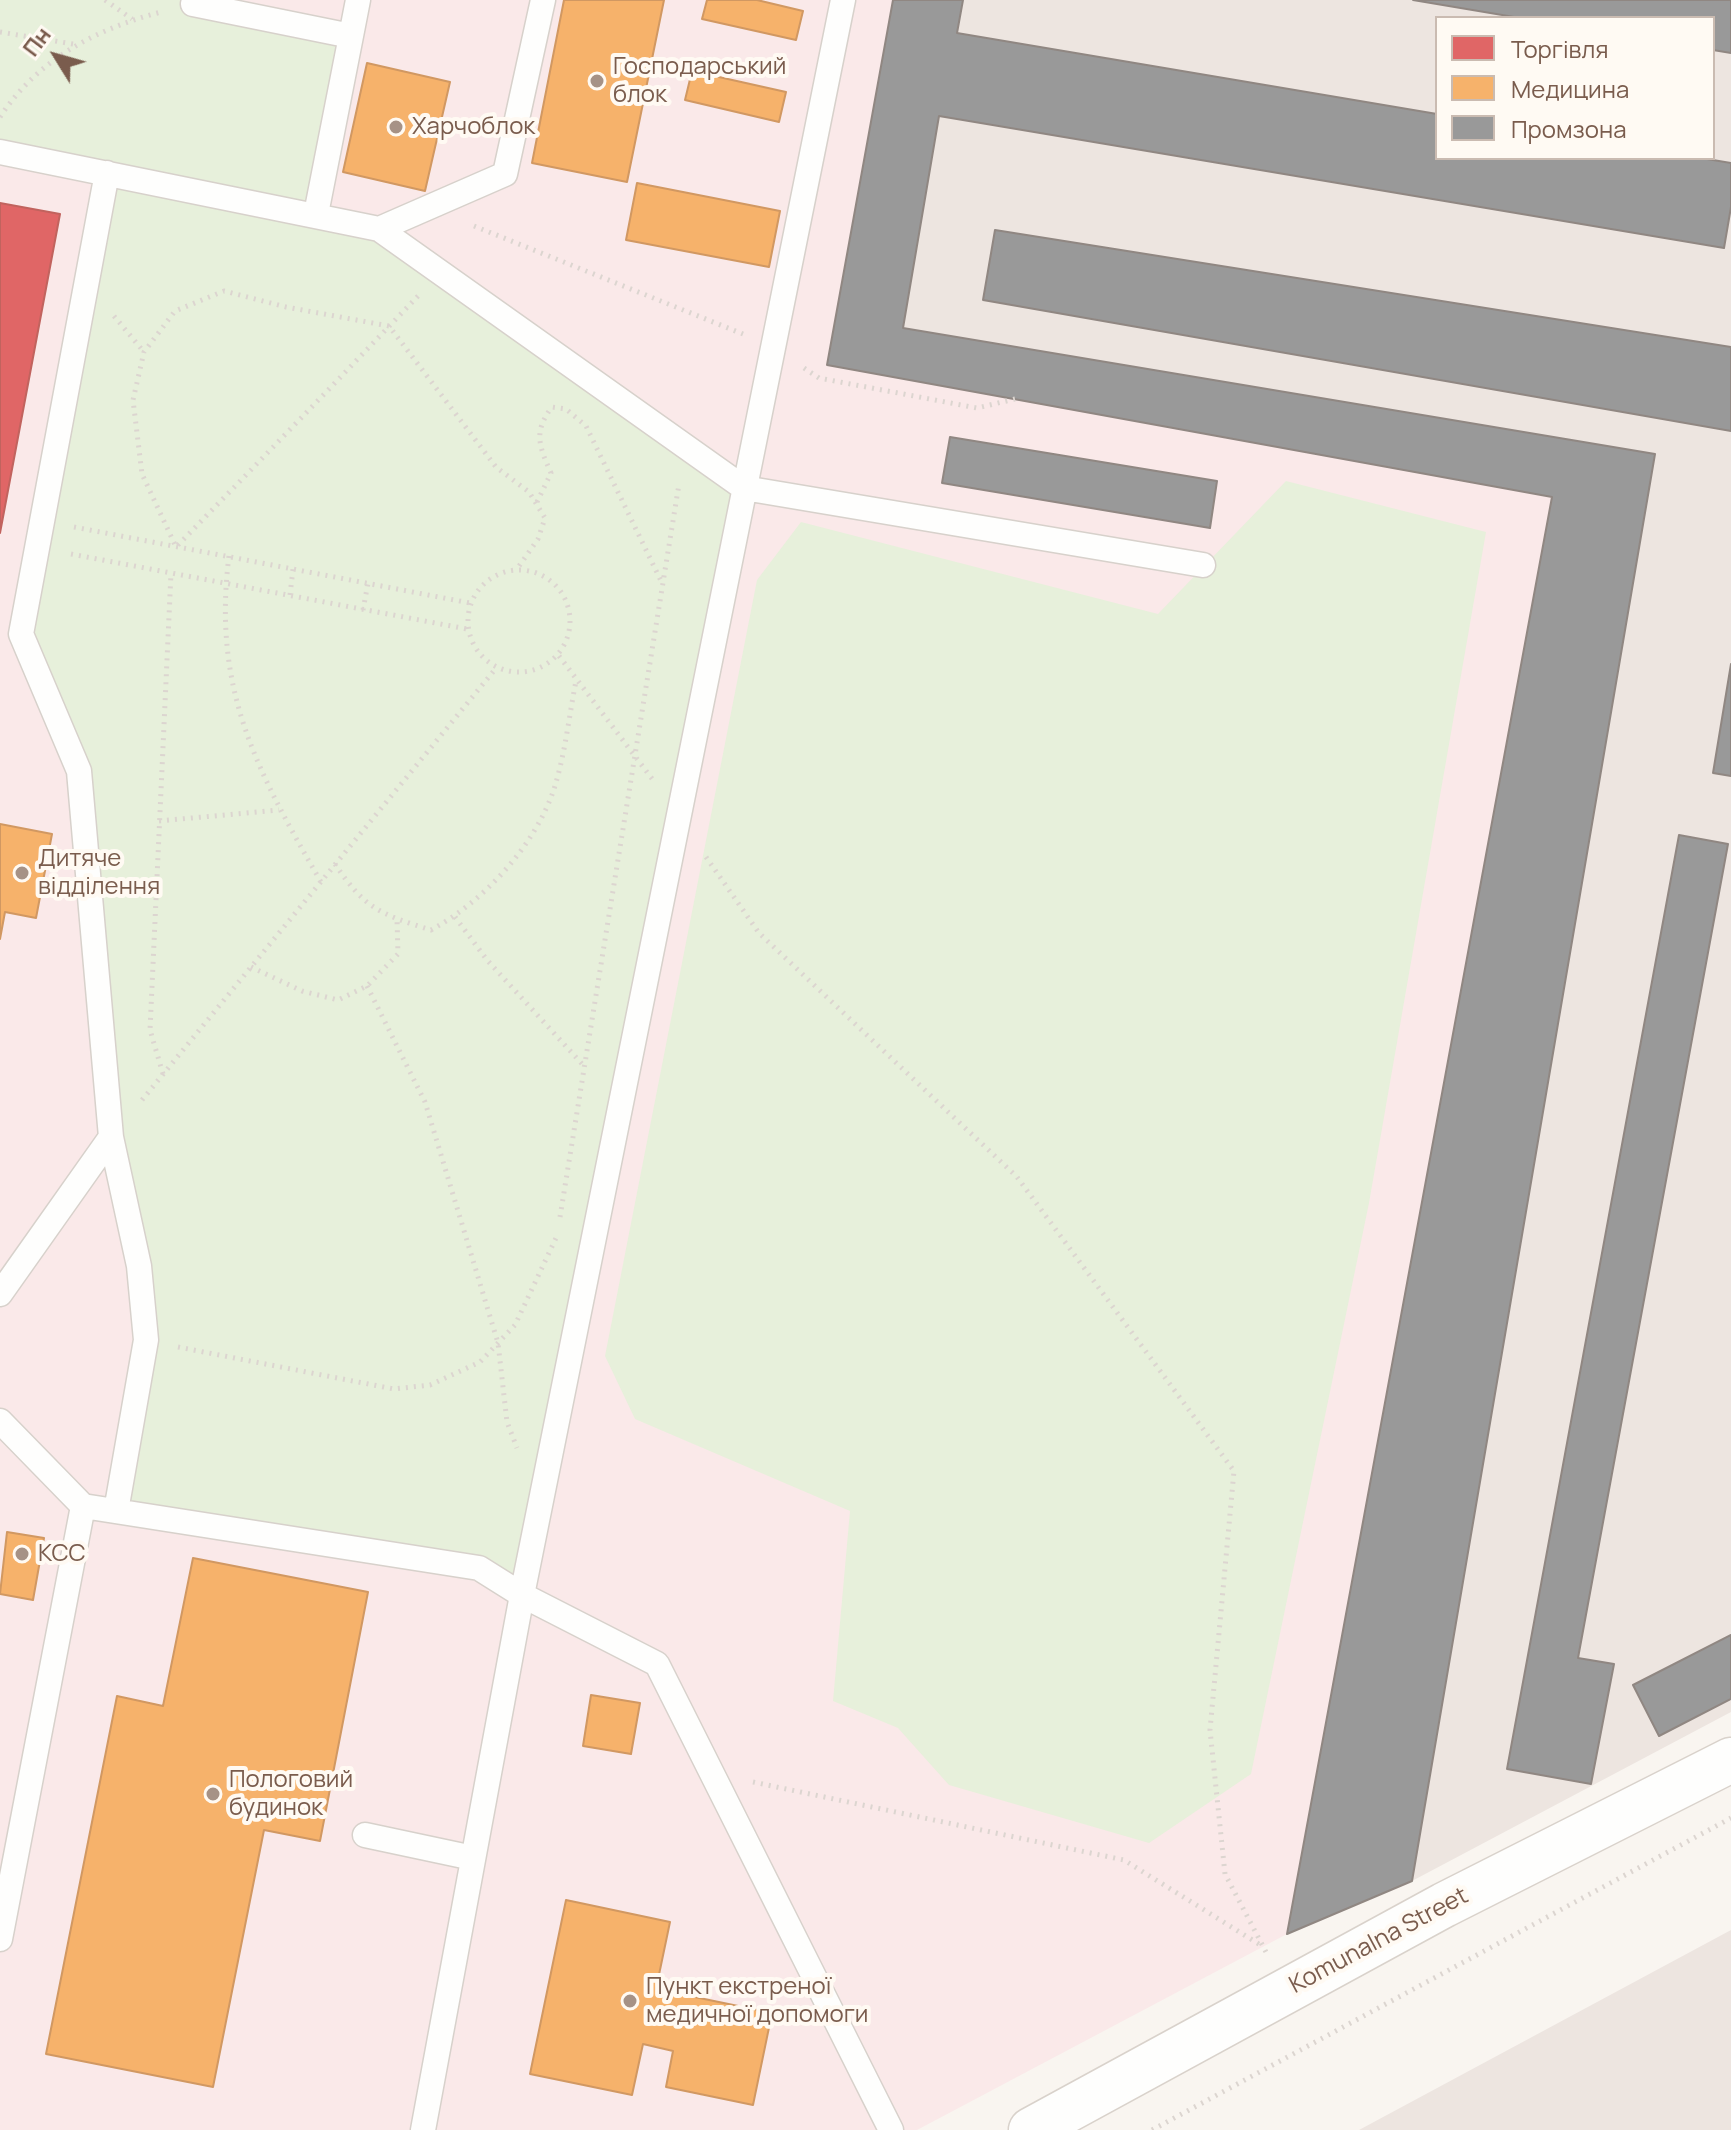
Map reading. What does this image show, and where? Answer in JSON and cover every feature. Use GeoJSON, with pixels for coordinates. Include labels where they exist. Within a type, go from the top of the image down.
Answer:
{"type":"FeatureCollection","features":[{"type":"Feature","properties":{"kind":"street","name":"Komunalna Street"},"geometry":{"type":"LineString","coordinates":[[1031,2130],[1444,1905],[1731,1760]]}},
{"type":"Feature","properties":{"kind":"lane"},"geometry":{"type":"LineString","coordinates":[[316,214],[358,0]]}},
{"type":"Feature","properties":{"kind":"lane"},"geometry":{"type":"LineString","coordinates":[[379,229],[505,174],[543,0]]}},
{"type":"Feature","properties":{"kind":"lane"},"geometry":{"type":"LineString","coordinates":[[423,2130],[539,1508],[843,0]]}},
{"type":"Feature","properties":{"kind":"lane"},"geometry":{"type":"LineString","coordinates":[[193,2],[351,36]]}},
{"type":"Feature","properties":{"kind":"lane"},"geometry":{"type":"LineString","coordinates":[[0,152],[379,229],[744,488],[1203,565]]}},
{"type":"Feature","properties":{"kind":"lane"},"geometry":{"type":"LineString","coordinates":[[107,173],[21,634],[79,771],[111,1137],[139,1266],[146,1340],[116,1511]]}},
{"type":"Feature","properties":{"kind":"lane"},"geometry":{"type":"LineString","coordinates":[[0,1294],[111,1137]]}},
{"type":"Feature","properties":{"kind":"lane"},"geometry":{"type":"LineString","coordinates":[[0,1421],[83,1506],[479,1568],[522,1595],[657,1664],[891,2130]]}},
{"type":"Feature","properties":{"kind":"lane"},"geometry":{"type":"LineString","coordinates":[[0,1939],[83,1506]]}},
{"type":"Feature","properties":{"kind":"lane"},"geometry":{"type":"LineString","coordinates":[[365,1835],[473,1858]]}},
{"type":"Feature","properties":{"kind":"path"},"geometry":{"type":"LineString","coordinates":[[105,0],[132,19]]}},
{"type":"Feature","properties":{"kind":"path"},"geometry":{"type":"LineString","coordinates":[[0,117],[14,96],[73,44],[132,19],[193,2]]}},
{"type":"Feature","properties":{"kind":"path"},"geometry":{"type":"LineString","coordinates":[[0,32],[73,44]]}},
{"type":"Feature","properties":{"kind":"path"},"geometry":{"type":"LineString","coordinates":[[428,208],[773,347],[819,378],[977,408],[1015,399]]}},
{"type":"Feature","properties":{"kind":"path"},"geometry":{"type":"LineString","coordinates":[[176,547],[440,272]]}},
{"type":"Feature","properties":{"kind":"path"},"geometry":{"type":"LineString","coordinates":[[176,547],[142,474],[133,400],[144,352],[175,311],[224,291],[286,307],[389,326],[496,467],[529,492],[545,518],[538,539],[517,569],[482,584],[470,603],[467,629],[481,659],[497,667],[532,673],[559,656],[571,630],[568,602],[547,577],[517,569]]}},
{"type":"Feature","properties":{"kind":"path"},"geometry":{"type":"LineString","coordinates":[[536,503],[551,473],[537,443],[541,422],[552,407],[566,409],[586,426],[663,585]]}},
{"type":"Feature","properties":{"kind":"path"},"geometry":{"type":"LineString","coordinates":[[146,1340],[394,1389],[430,1385],[480,1362],[515,1325],[556,1239],[685,446]]}},
{"type":"Feature","properties":{"kind":"path"},"geometry":{"type":"LineString","coordinates":[[42,521],[470,603]]}},
{"type":"Feature","properties":{"kind":"path"},"geometry":{"type":"LineString","coordinates":[[37,547],[467,629]]}},
{"type":"Feature","properties":{"kind":"path"},"geometry":{"type":"LineString","coordinates":[[229,556],[223,628],[235,707],[279,810],[321,882]]}},
{"type":"Feature","properties":{"kind":"path"},"geometry":{"type":"LineString","coordinates":[[290,595],[293,569]]}},
{"type":"Feature","properties":{"kind":"path"},"geometry":{"type":"LineString","coordinates":[[163,1074],[150,1030],[171,573]]}},
{"type":"Feature","properties":{"kind":"path"},"geometry":{"type":"LineString","coordinates":[[363,610],[368,583]]}},
{"type":"Feature","properties":{"kind":"path"},"geometry":{"type":"LineString","coordinates":[[559,656],[635,755],[759,933],[1017,1177],[1234,1471],[1210,1730],[1225,1874],[1286,1991]]}},
{"type":"Feature","properties":{"kind":"path"},"geometry":{"type":"LineString","coordinates":[[111,1137],[497,667]]}},
{"type":"Feature","properties":{"kind":"path"},"geometry":{"type":"LineString","coordinates":[[335,864],[358,899],[397,919],[431,930],[455,917],[497,878],[529,836],[554,790],[576,681]]}},
{"type":"Feature","properties":{"kind":"path"},"geometry":{"type":"LineString","coordinates":[[159,821],[279,810]]}},
{"type":"Feature","properties":{"kind":"path"},"geometry":{"type":"LineString","coordinates":[[455,917],[487,960],[584,1066]]}},
{"type":"Feature","properties":{"kind":"path"},"geometry":{"type":"LineString","coordinates":[[251,967],[302,991],[338,1000],[367,986],[398,954],[397,919]]}},
{"type":"Feature","properties":{"kind":"path"},"geometry":{"type":"LineString","coordinates":[[367,986],[425,1102],[498,1343],[507,1422],[539,1508]]}},
{"type":"Feature","properties":{"kind":"path"},"geometry":{"type":"LineString","coordinates":[[741,1780],[1124,1860],[1263,1947]]}},
{"type":"Feature","properties":{"kind":"path"},"geometry":{"type":"LineString","coordinates":[[1152,2130],[1731,1818]]}},
{"type":"Feature","properties":{"kind":"shaded area"},"geometry":{"type":"Polygon","coordinates":[[[0,0],[893,0],[828,365],[1552,497],[1287,1934],[917,2130],[0,2130],[0,0]]]}},
{"type":"Feature","properties":{"kind":"shaded area"},"geometry":{"type":"Polygon","coordinates":[[[893,0],[1731,0],[1731,1712],[1412,1881],[1287,1934],[827,365],[893,0]]]}},
{"type":"Feature","properties":{"kind":"shaded area"},"geometry":{"type":"Polygon","coordinates":[[[1731,1930],[1731,2130],[1359,2130],[1731,1930]]]}},
{"type":"Feature","properties":{"kind":"green space"},"geometry":{"type":"Polygon","coordinates":[[[0,0],[194,0],[351,36],[316,214],[379,229],[744,488],[522,1595],[479,1568],[116,1511],[146,1340],[111,1137],[79,771],[21,634],[107,173],[0,152],[0,0]]]}},
{"type":"Feature","properties":{"kind":"green space"},"geometry":{"type":"Polygon","coordinates":[[[1286,481],[1486,532],[1369,1203],[1251,1774],[1149,1843],[949,1785],[898,1728],[833,1701],[850,1511],[635,1419],[605,1356],[757,580],[801,522],[1158,614],[1286,481]]]}},
{"type":"Feature","properties":{"kind":"building: Торгівля"},"geometry":{"type":"Polygon","coordinates":[[[0,203],[60,214],[0,533],[0,203]]]}},
{"type":"Feature","properties":{"kind":"building: Медицина","name":"Господарський блок"},"geometry":{"type":"Polygon","coordinates":[[[564,0],[664,0],[627,182],[532,163],[564,0]]]}},
{"type":"Feature","properties":{"kind":"building: Медицина"},"geometry":{"type":"Polygon","coordinates":[[[707,0],[757,0],[803,11],[796,40],[702,19],[707,0]]]}},
{"type":"Feature","properties":{"kind":"building: Медицина","name":"Харчоблок"},"geometry":{"type":"Polygon","coordinates":[[[367,63],[450,82],[425,191],[343,172],[367,63]]]}},
{"type":"Feature","properties":{"kind":"building: Медицина"},"geometry":{"type":"Polygon","coordinates":[[[692,71],[786,92],[779,122],[685,100],[692,71]]]}},
{"type":"Feature","properties":{"kind":"building: Медицина"},"geometry":{"type":"Polygon","coordinates":[[[637,183],[780,211],[769,267],[626,240],[637,183]]]}},
{"type":"Feature","properties":{"kind":"building: Медицина","name":"Дитяче відділення"},"geometry":{"type":"Polygon","coordinates":[[[0,824],[52,834],[36,918],[5,912],[0,939],[0,824]]]}},
{"type":"Feature","properties":{"kind":"building: Медицина","name":"КСС"},"geometry":{"type":"Polygon","coordinates":[[[7,1532],[44,1538],[33,1600],[0,1594],[7,1532]]]}},
{"type":"Feature","properties":{"kind":"building: Медицина","name":"Пологовий будинок"},"geometry":{"type":"Polygon","coordinates":[[[193,1558],[368,1592],[320,1841],[264,1830],[213,2087],[46,2054],[117,1696],[163,1706],[193,1558]]]}},
{"type":"Feature","properties":{"kind":"building: Медицина"},"geometry":{"type":"Polygon","coordinates":[[[591,1695],[640,1703],[631,1754],[583,1746],[591,1695]]]}},
{"type":"Feature","properties":{"kind":"building: Медицина","name":"Пункт екстреної медичної допомоги"},"geometry":{"type":"Polygon","coordinates":[[[566,1900],[670,1922],[656,1989],[772,2013],[753,2105],[666,2087],[673,2051],[643,2044],[632,2095],[530,2074],[566,1900]]]}},
{"type":"Feature","properties":{"kind":"building: Промзона"},"geometry":{"type":"Polygon","coordinates":[[[893,0],[963,0],[957,33],[1435,114],[1435,160],[1713,160],[1731,163],[1731,207],[1724,248],[939,116],[903,328],[1655,454],[1412,1881],[1287,1934],[1552,497],[827,365],[893,0]]]}},
{"type":"Feature","properties":{"kind":"building: Промзона"},"geometry":{"type":"Polygon","coordinates":[[[1413,0],[1731,0],[1731,53],[1715,50],[1715,16],[1508,16],[1413,0]]]}},
{"type":"Feature","properties":{"kind":"building: Промзона"},"geometry":{"type":"Polygon","coordinates":[[[995,230],[1731,347],[1731,431],[983,300],[995,230]]]}},
{"type":"Feature","properties":{"kind":"building: Промзона"},"geometry":{"type":"Polygon","coordinates":[[[950,437],[1217,481],[1210,528],[942,483],[950,437]]]}},
{"type":"Feature","properties":{"kind":"building: Промзона"},"geometry":{"type":"Polygon","coordinates":[[[1731,664],[1731,776],[1713,773],[1731,664]]]}},
{"type":"Feature","properties":{"kind":"building: Промзона"},"geometry":{"type":"Polygon","coordinates":[[[1679,835],[1728,844],[1578,1658],[1614,1664],[1591,1784],[1507,1769],[1679,835]]]}},
{"type":"Feature","properties":{"kind":"building: Промзона"},"geometry":{"type":"Polygon","coordinates":[[[1731,1635],[1731,1699],[1659,1736],[1633,1685],[1731,1635]]]}},
{"type":"Feature","properties":{"kind":"place","name":"Господарський блок"},"geometry":{"type":"Point","coordinates":[597,81]}},
{"type":"Feature","properties":{"kind":"place","name":"Харчоблок"},"geometry":{"type":"Point","coordinates":[396,127]}},
{"type":"Feature","properties":{"kind":"place","name":"Дитяче відділення"},"geometry":{"type":"Point","coordinates":[22,873]}},
{"type":"Feature","properties":{"kind":"place","name":"КСС"},"geometry":{"type":"Point","coordinates":[22,1554]}},
{"type":"Feature","properties":{"kind":"place","name":"Пологовий будинок"},"geometry":{"type":"Point","coordinates":[213,1794]}},
{"type":"Feature","properties":{"kind":"place","name":"Пункт екстреної медичної допомоги"},"geometry":{"type":"Point","coordinates":[630,2001]}}]}
